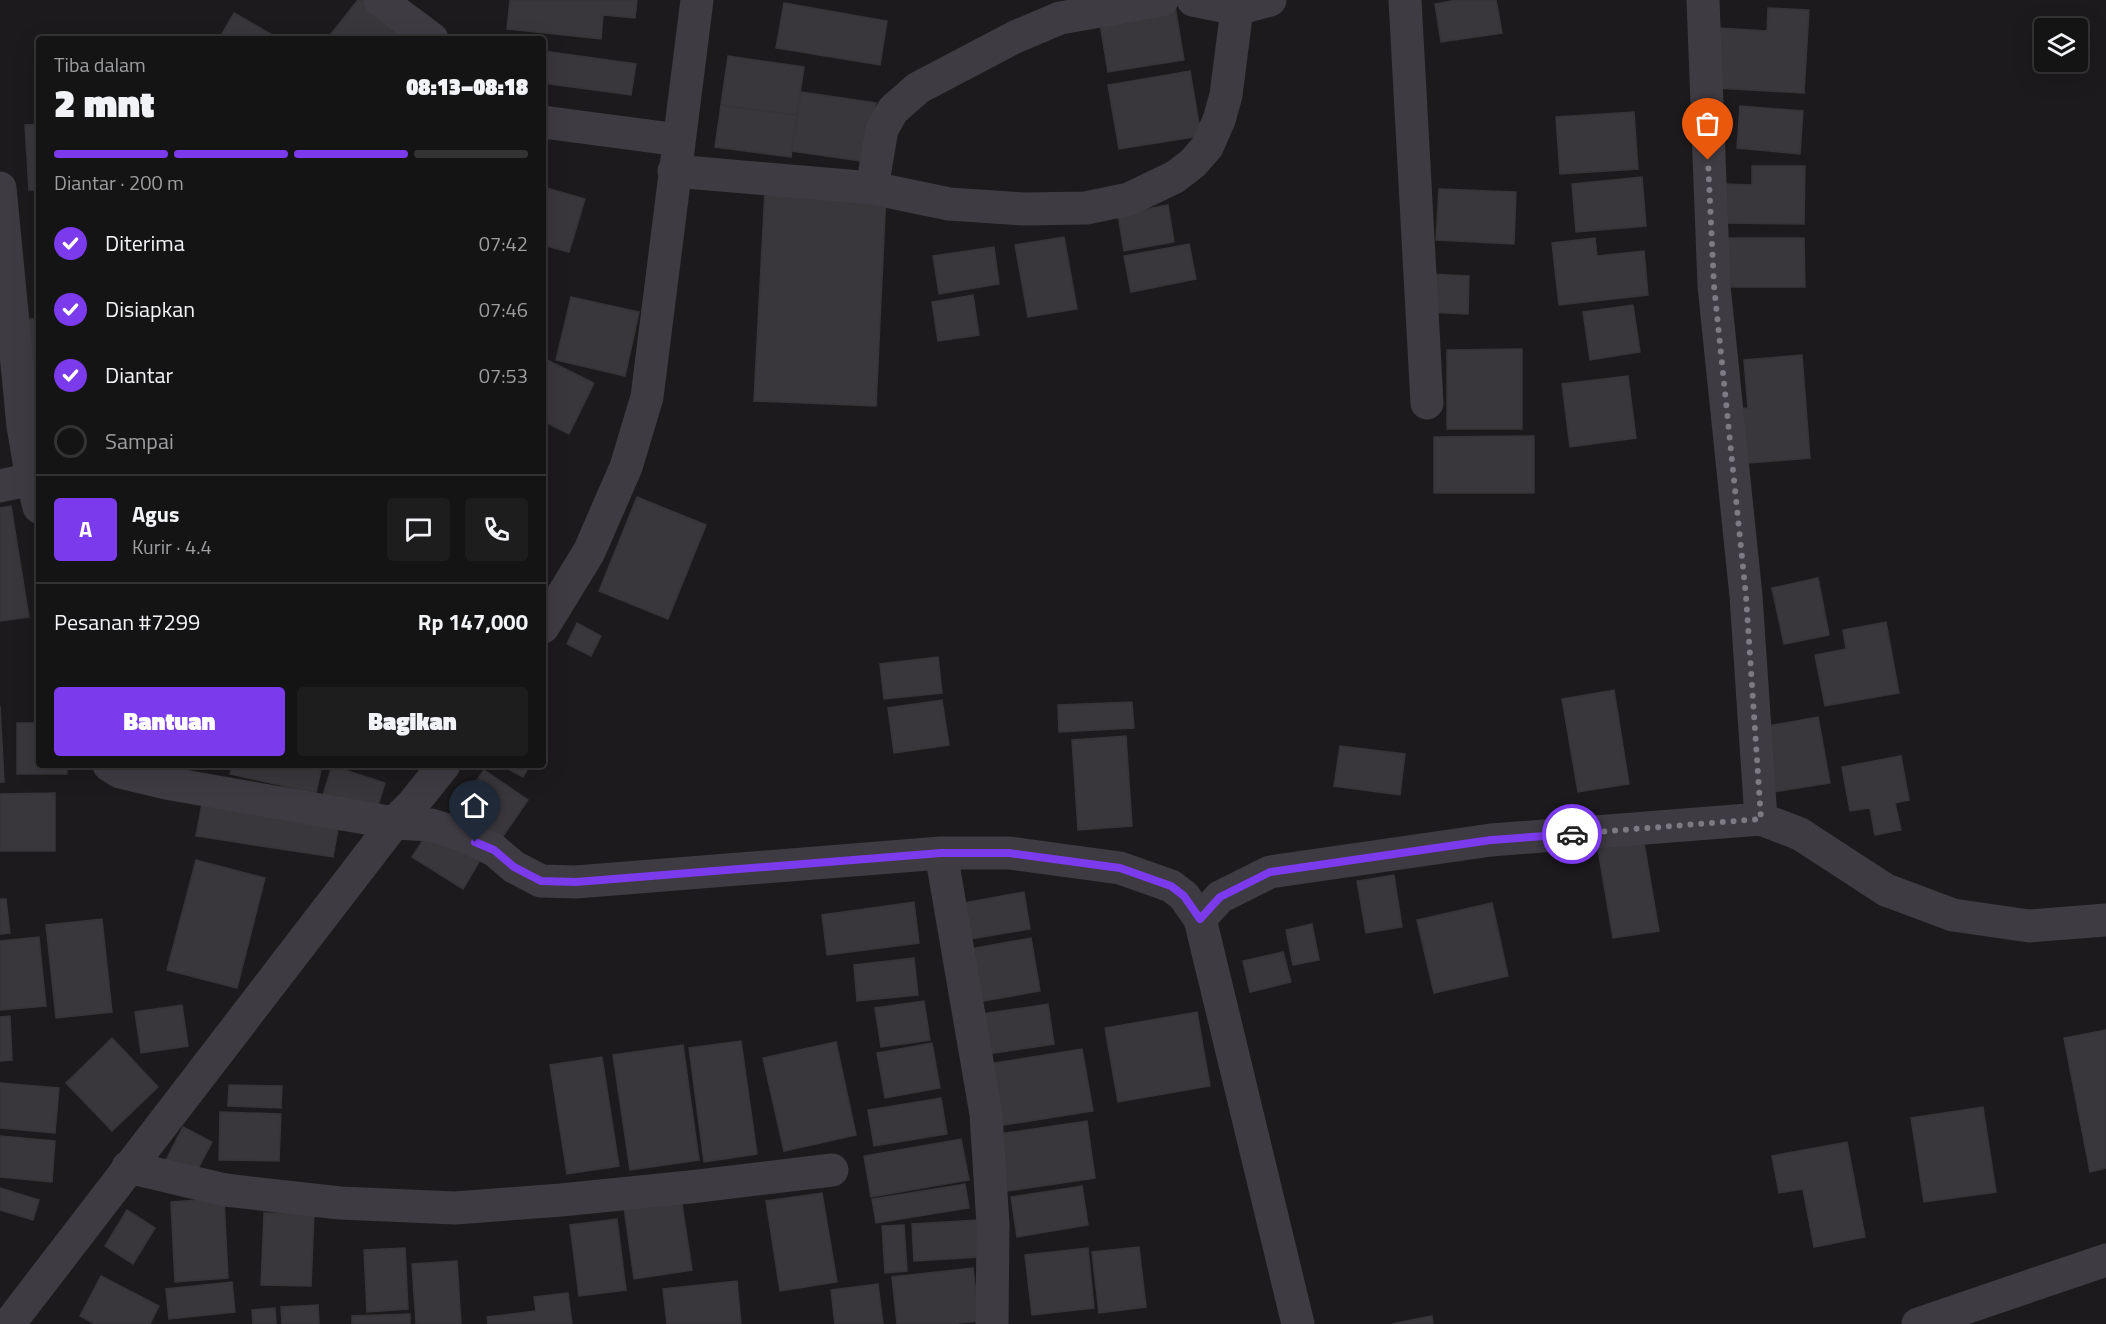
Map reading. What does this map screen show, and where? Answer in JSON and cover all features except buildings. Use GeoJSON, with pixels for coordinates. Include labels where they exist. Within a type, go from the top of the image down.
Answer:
{"type":"FeatureCollection","features":[{"type":"Feature","properties":{"kind":"street"},"geometry":{"type":"LineString","coordinates":[[380,0],[428,36]]}},
{"type":"Feature","properties":{"kind":"street"},"geometry":{"type":"LineString","coordinates":[[546,622],[589,552],[626,467],[647,397],[697,0]]}},
{"type":"Feature","properties":{"kind":"street"},"geometry":{"type":"LineString","coordinates":[[872,188],[882,129],[893,110],[918,88],[1015,37],[1060,18],[1162,0]]}},
{"type":"Feature","properties":{"kind":"street"},"geometry":{"type":"LineString","coordinates":[[1193,0],[1237,9],[1270,0]]}},
{"type":"Feature","properties":{"kind":"street"},"geometry":{"type":"LineString","coordinates":[[1405,0],[1427,403]]}},
{"type":"Feature","properties":{"kind":"street"},"geometry":{"type":"LineString","coordinates":[[1704,0],[1714,286],[1746,596],[1761,819]]}},
{"type":"Feature","properties":{"kind":"street"},"geometry":{"type":"LineString","coordinates":[[546,123],[677,155],[872,188],[949,204],[1024,209],[1086,208],[1129,199],[1175,177],[1193,163],[1207,147],[1220,120],[1226,94],[1237,9]]}},
{"type":"Feature","properties":{"kind":"street"},"geometry":{"type":"LineString","coordinates":[[0,188],[23,426],[35,493],[0,486]]}},
{"type":"Feature","properties":{"kind":"street"},"geometry":{"type":"LineString","coordinates":[[114,768],[120,772],[166,783],[394,823],[431,825],[457,833],[494,850],[514,867],[541,881],[576,882],[941,853],[1009,853],[1120,868],[1171,886],[1184,896],[1200,919],[1298,1324]]}},
{"type":"Feature","properties":{"kind":"street"},"geometry":{"type":"LineString","coordinates":[[9,1324],[394,823],[412,805],[442,768]]}},
{"type":"Feature","properties":{"kind":"street"},"geometry":{"type":"LineString","coordinates":[[1200,919],[1220,897],[1270,872],[1491,840],[1761,819],[1800,834],[1886,890],[1953,915],[2029,926],[2106,920]]}},
{"type":"Feature","properties":{"kind":"street"},"geometry":{"type":"LineString","coordinates":[[941,853],[986,1114],[993,1225],[992,1324]]}},
{"type":"Feature","properties":{"kind":"street"},"geometry":{"type":"LineString","coordinates":[[128,1167],[225,1190],[340,1203],[455,1208],[678,1189],[832,1170]]}},
{"type":"Feature","properties":{"kind":"street"},"geometry":{"type":"LineString","coordinates":[[1918,1324],[2106,1260]]}},
{"type":"Feature","properties":{"kind":"way so far"},"geometry":{"type":"LineString","coordinates":[[1572,834],[1761,819],[1746,596],[1714,286],[1708,160]]}},
{"type":"Feature","properties":{"kind":"route"},"geometry":{"type":"LineString","coordinates":[[475,842],[494,850],[514,867],[541,881],[576,882],[941,853],[1009,853],[1120,868],[1171,886],[1184,896],[1200,919],[1220,897],[1270,872],[1491,840],[1572,834]]}}]}
